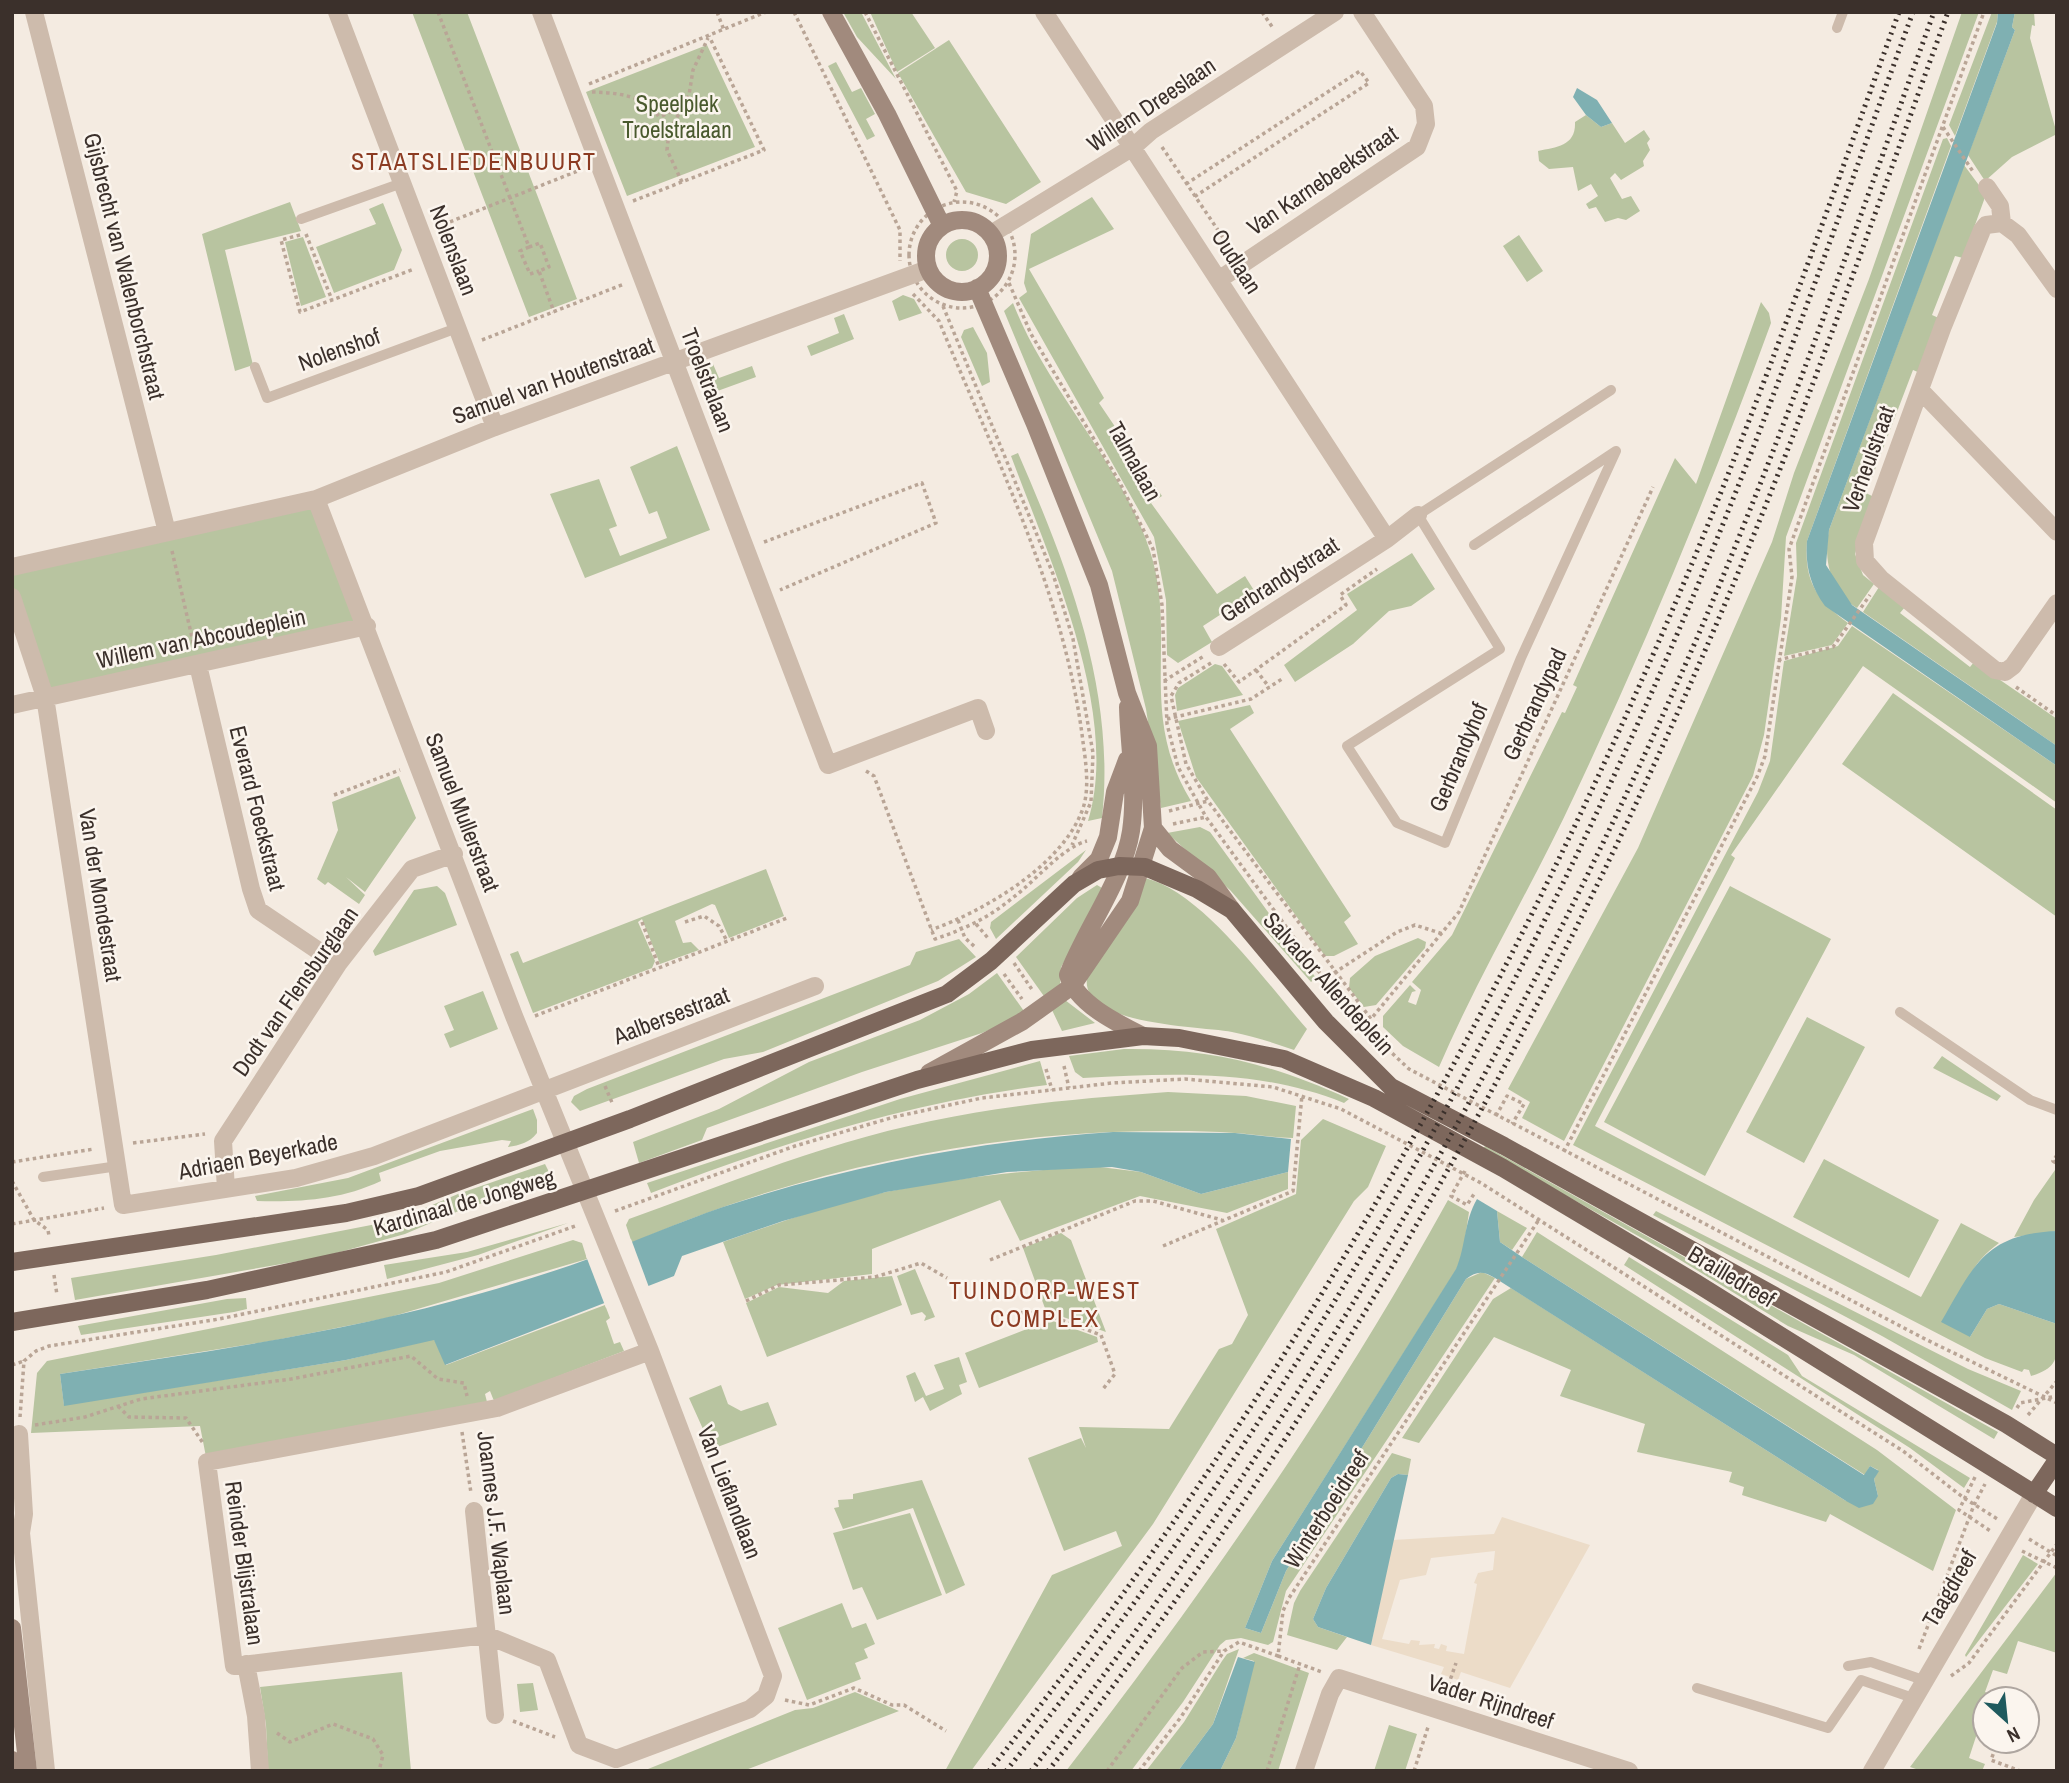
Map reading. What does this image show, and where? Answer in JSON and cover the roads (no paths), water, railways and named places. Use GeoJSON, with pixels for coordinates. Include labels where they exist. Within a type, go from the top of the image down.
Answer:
{"type":"FeatureCollection","features":[{"type":"Feature","properties":{"kind":"main road"},"geometry":{"type":"LineString","coordinates":[[831,12],[887,114],[937,218],[915,274],[933,279],[952,291],[980,295]]}},
{"type":"Feature","properties":{"kind":"main road"},"geometry":{"type":"LineString","coordinates":[[917,1080],[1031,1017],[1072,986],[1130,901],[1153,828],[1148,746],[1127,693],[1099,585],[980,295],[998,263],[999,230],[973,221],[937,218]]}},
{"type":"Feature","properties":{"kind":"main road"},"geometry":{"type":"LineString","coordinates":[[1127,693],[1133,803],[1131,833],[1107,898],[1068,975],[1072,986],[1112,1021],[1143,1036]]}},
{"type":"Feature","properties":{"kind":"main road","name":"Salvador Allendeplein"},"geometry":{"type":"LineString","coordinates":[[846,1035],[947,994],[991,961],[1074,884],[1099,859],[1108,837],[1115,792],[1129,753]]}},
{"type":"Feature","properties":{"kind":"main road","name":"Salvador Allendeplein"},"geometry":{"type":"LineString","coordinates":[[1153,828],[1170,849],[1208,877],[1232,910],[1326,1022],[1391,1087]]}},
{"type":"Feature","properties":{"kind":"main road","name":"Salvador Allendeplein"},"geometry":{"type":"LineString","coordinates":[[1074,884],[1098,870],[1140,866],[1198,889],[1232,910]]}},
{"type":"Feature","properties":{"kind":"main road","name":"Kardinaal de Jongweg"},"geometry":{"type":"LineString","coordinates":[[12,1262],[363,1210],[419,1196],[846,1035]]}},
{"type":"Feature","properties":{"kind":"main road"},"geometry":{"type":"LineString","coordinates":[[917,1080],[1041,1048],[1143,1036]]}},
{"type":"Feature","properties":{"kind":"main road","name":"Brailledreef"},"geometry":{"type":"LineString","coordinates":[[1143,1036],[1179,1038],[1284,1059],[1374,1098],[1503,1168],[1696,1283],[2057,1508]]}},
{"type":"Feature","properties":{"kind":"main road","name":"Kardinaal de Jongweg"},"geometry":{"type":"LineString","coordinates":[[12,1322],[207,1290],[436,1240],[917,1080]]}},
{"type":"Feature","properties":{"kind":"main road","name":"Brailledreef"},"geometry":{"type":"LineString","coordinates":[[1391,1087],[1504,1146],[2017,1430],[2057,1458]]}},
{"type":"Feature","properties":{"kind":"main road"},"geometry":{"type":"LineString","coordinates":[[2034,1494],[2057,1458]]}},
{"type":"Feature","properties":{"kind":"main road"},"geometry":{"type":"LineString","coordinates":[[12,1628],[28,1771]]}},
{"type":"Feature","properties":{"kind":"main road"},"geometry":{"type":"LineString","coordinates":[[12,1760],[13,1771]]}},
{"type":"Feature","properties":{"kind":"street","name":"Gijsbrecht van Walenborchstraat"},"geometry":{"type":"LineString","coordinates":[[34,12],[167,532]]}},
{"type":"Feature","properties":{"kind":"street","name":"Nolenslaan"},"geometry":{"type":"LineString","coordinates":[[337,12],[495,427]]}},
{"type":"Feature","properties":{"kind":"street","name":"Troelstralaan"},"geometry":{"type":"LineString","coordinates":[[541,12],[828,765],[978,708],[986,731]]}},
{"type":"Feature","properties":{"kind":"street","name":"Oudlaan"},"geometry":{"type":"LineString","coordinates":[[1044,12],[1220,278],[1387,539]]}},
{"type":"Feature","properties":{"kind":"street","name":"Willem Dreeslaan"},"geometry":{"type":"LineString","coordinates":[[999,230],[1133,147],[1151,131],[1335,12]]}},
{"type":"Feature","properties":{"kind":"street","name":"Van Karnebeekstraat"},"geometry":{"type":"LineString","coordinates":[[1220,278],[1417,147],[1426,124],[1424,106],[1362,12]]}},
{"type":"Feature","properties":{"kind":"street"},"geometry":{"type":"LineString","coordinates":[[1987,187],[2000,206],[2002,223],[2018,235],[2057,289]]}},
{"type":"Feature","properties":{"kind":"street","name":"Verheulstraat"},"geometry":{"type":"LineString","coordinates":[[2002,223],[1986,225],[1982,230],[1864,542],[1866,561],[1881,579],[1995,670],[2005,672],[2013,666],[2057,603]]}},
{"type":"Feature","properties":{"kind":"street","name":"Samuel van Houtenstraat"},"geometry":{"type":"LineString","coordinates":[[316,499],[495,427],[915,274]]}},
{"type":"Feature","properties":{"kind":"street"},"geometry":{"type":"LineString","coordinates":[[1920,390],[2057,532]]}},
{"type":"Feature","properties":{"kind":"street"},"geometry":{"type":"LineString","coordinates":[[12,567],[316,499]]}},
{"type":"Feature","properties":{"kind":"street","name":"Samuel Mullerstraat"},"geometry":{"type":"LineString","coordinates":[[316,499],[564,1143]]}},
{"type":"Feature","properties":{"kind":"street","name":"Gerbrandystraat"},"geometry":{"type":"LineString","coordinates":[[1219,647],[1387,539],[1418,515]]}},
{"type":"Feature","properties":{"kind":"street","name":"Van der Mondestraat"},"geometry":{"type":"LineString","coordinates":[[12,597],[45,697],[123,1205]]}},
{"type":"Feature","properties":{"kind":"street","name":"Willem van Abcoudeplein"},"geometry":{"type":"LineString","coordinates":[[12,705],[367,626]]}},
{"type":"Feature","properties":{"kind":"street","name":"Everard Foeckstraat"},"geometry":{"type":"LineString","coordinates":[[198,665],[258,910],[338,964]]}},
{"type":"Feature","properties":{"kind":"street","name":"Dodt van Flensburglaan"},"geometry":{"type":"LineString","coordinates":[[226,1189],[223,1141],[338,964],[412,869],[454,854]]}},
{"type":"Feature","properties":{"kind":"street","name":"Aalbersestraat"},"geometry":{"type":"LineString","coordinates":[[544,1091],[815,986]]}},
{"type":"Feature","properties":{"kind":"street","name":"Adriaen Beyerkade"},"geometry":{"type":"LineString","coordinates":[[123,1205],[296,1178],[374,1156],[544,1091]]}},
{"type":"Feature","properties":{"kind":"street","name":"Van Lieflandlaan"},"geometry":{"type":"LineString","coordinates":[[564,1143],[631,1302],[773,1676],[766,1696],[750,1709],[614,1765]]}},
{"type":"Feature","properties":{"kind":"street","name":"Reinder Blijstralaan"},"geometry":{"type":"LineString","coordinates":[[486,1635],[234,1666],[206,1462],[497,1408],[650,1351]]}},
{"type":"Feature","properties":{"kind":"street"},"geometry":{"type":"LineString","coordinates":[[19,1430],[24,1514],[18,1537],[46,1771]]}},
{"type":"Feature","properties":{"kind":"street","name":"Taagdreef"},"geometry":{"type":"LineString","coordinates":[[1872,1771],[1913,1698],[1916,1677],[2034,1494]]}},
{"type":"Feature","properties":{"kind":"street","name":"Joannes J.F. Waplaan"},"geometry":{"type":"LineString","coordinates":[[474,1511],[495,1714]]}},
{"type":"Feature","properties":{"kind":"street","name":"Joannes J.F. Waplaan"},"geometry":{"type":"LineString","coordinates":[[486,1635],[547,1660],[579,1745],[614,1765]]}},
{"type":"Feature","properties":{"kind":"street"},"geometry":{"type":"LineString","coordinates":[[246,1664],[256,1716],[260,1771]]}},
{"type":"Feature","properties":{"kind":"street","name":"Vader Rijndreef"},"geometry":{"type":"LineString","coordinates":[[1304,1771],[1330,1694],[1339,1678],[1629,1771]]}},
{"type":"Feature","properties":{"kind":"lane"},"geometry":{"type":"LineString","coordinates":[[1838,28],[1843,12]]}},
{"type":"Feature","properties":{"kind":"lane"},"geometry":{"type":"LineString","coordinates":[[301,219],[402,183]]}},
{"type":"Feature","properties":{"kind":"lane","name":"Nolenshof"},"geometry":{"type":"LineString","coordinates":[[255,367],[267,398],[457,327]]}},
{"type":"Feature","properties":{"kind":"lane"},"geometry":{"type":"LineString","coordinates":[[1521,658],[1500,649],[1418,515],[1611,390]]}},
{"type":"Feature","properties":{"kind":"lane","name":"Gerbrandyhof"},"geometry":{"type":"LineString","coordinates":[[1475,545],[1616,451],[1521,658],[1445,843],[1397,823],[1347,746],[1500,649]]}},
{"type":"Feature","properties":{"kind":"lane"},"geometry":{"type":"LineString","coordinates":[[1900,1012],[2030,1100],[2057,1110]]}},
{"type":"Feature","properties":{"kind":"lane"},"geometry":{"type":"LineString","coordinates":[[43,1177],[118,1166]]}},
{"type":"Feature","properties":{"kind":"lane"},"geometry":{"type":"LineString","coordinates":[[1848,1666],[1871,1662],[1916,1677]]}},
{"type":"Feature","properties":{"kind":"lane"},"geometry":{"type":"LineString","coordinates":[[1697,1688],[1828,1728],[1861,1680],[1913,1698]]}},
{"type":"Feature","properties":{"kind":"water"},"geometry":{"type":"Polygon","coordinates":[[[1998,12],[2015,12],[2012,27],[2015,30],[1829,530],[1826,565],[1852,605],[2057,746],[2057,766],[1825,606],[1812,583],[1807,558],[1807,541],[1997,23],[1998,12]]]}},
{"type":"Feature","properties":{"kind":"water"},"geometry":{"type":"Polygon","coordinates":[[[1577,88],[1597,100],[1612,123],[1601,127],[1586,115],[1573,97],[1577,88]]]}},
{"type":"Feature","properties":{"kind":"water"},"geometry":{"type":"Polygon","coordinates":[[[1113,1132],[1235,1133],[1291,1139],[1288,1172],[1201,1194],[1141,1172],[1112,1167],[1007,1172],[886,1192],[783,1221],[682,1256],[674,1276],[445,1365],[434,1340],[346,1360],[64,1406],[60,1374],[272,1340],[430,1307],[591,1258],[723,1207],[867,1167],[964,1149],[1113,1132]]]}},
{"type":"Feature","properties":{"kind":"water"},"geometry":{"type":"Polygon","coordinates":[[[1477,1199],[1497,1211],[1500,1242],[1522,1257],[1864,1475],[1870,1466],[1879,1471],[1874,1479],[1878,1496],[1873,1504],[1859,1508],[1846,1501],[1495,1278],[1477,1273],[1466,1279],[1286,1571],[1261,1633],[1245,1628],[1272,1561],[1456,1269],[1477,1199]]]}},
{"type":"Feature","properties":{"kind":"water"},"geometry":{"type":"Polygon","coordinates":[[[2057,1231],[2057,1324],[1999,1304],[1987,1309],[1970,1337],[1941,1322],[1973,1269],[1997,1246],[2032,1233],[2057,1231]]]}},
{"type":"Feature","properties":{"kind":"water"},"geometry":{"type":"Polygon","coordinates":[[[1398,1474],[1408,1475],[1371,1645],[1318,1627],[1313,1619],[1326,1588],[1391,1478],[1398,1474]]]}},
{"type":"Feature","properties":{"kind":"water"},"geometry":{"type":"Polygon","coordinates":[[[1238,1657],[1255,1662],[1236,1738],[1220,1771],[1178,1771],[1213,1724],[1238,1657]]]}},
{"type":"Feature","properties":{"kind":"railway"},"geometry":{"type":"LineString","coordinates":[[989,1771],[1087,1643],[1181,1512],[1270,1377],[1354,1240],[1434,1100],[1510,957],[1581,813],[1683,585],[1779,341],[1899,12]]}},
{"type":"Feature","properties":{"kind":"railway"},"geometry":{"type":"LineString","coordinates":[[1006,1771],[1110,1636],[1209,1496],[1303,1352],[1391,1206],[1475,1056],[1553,903],[1627,748],[1695,592],[1780,376],[1913,12]]}},
{"type":"Feature","properties":{"kind":"railway"},"geometry":{"type":"LineString","coordinates":[[1031,1771],[1130,1639],[1224,1504],[1314,1366],[1399,1226],[1557,937],[1629,788],[1729,561],[1820,327],[1934,12]]}},
{"type":"Feature","properties":{"kind":"railway"},"geometry":{"type":"LineString","coordinates":[[1048,1771],[1152,1632],[1251,1490],[1345,1344],[1434,1195],[1517,1043],[1595,889],[1669,732],[1738,573],[1820,364],[1948,12]]}},
{"type":"Feature","properties":{"kind":"district","name":"STAATSLIEDENBUURT"},"geometry":{"type":"Point","coordinates":[474,161]}},
{"type":"Feature","properties":{"kind":"district","name":"TUINDORP-WEST COMPLEX"},"geometry":{"type":"Point","coordinates":[1045,1304]}},
{"type":"Feature","properties":{"kind":"park label","name":"Speelplek Troelstralaan"},"geometry":{"type":"Point","coordinates":[677,116]}}]}
